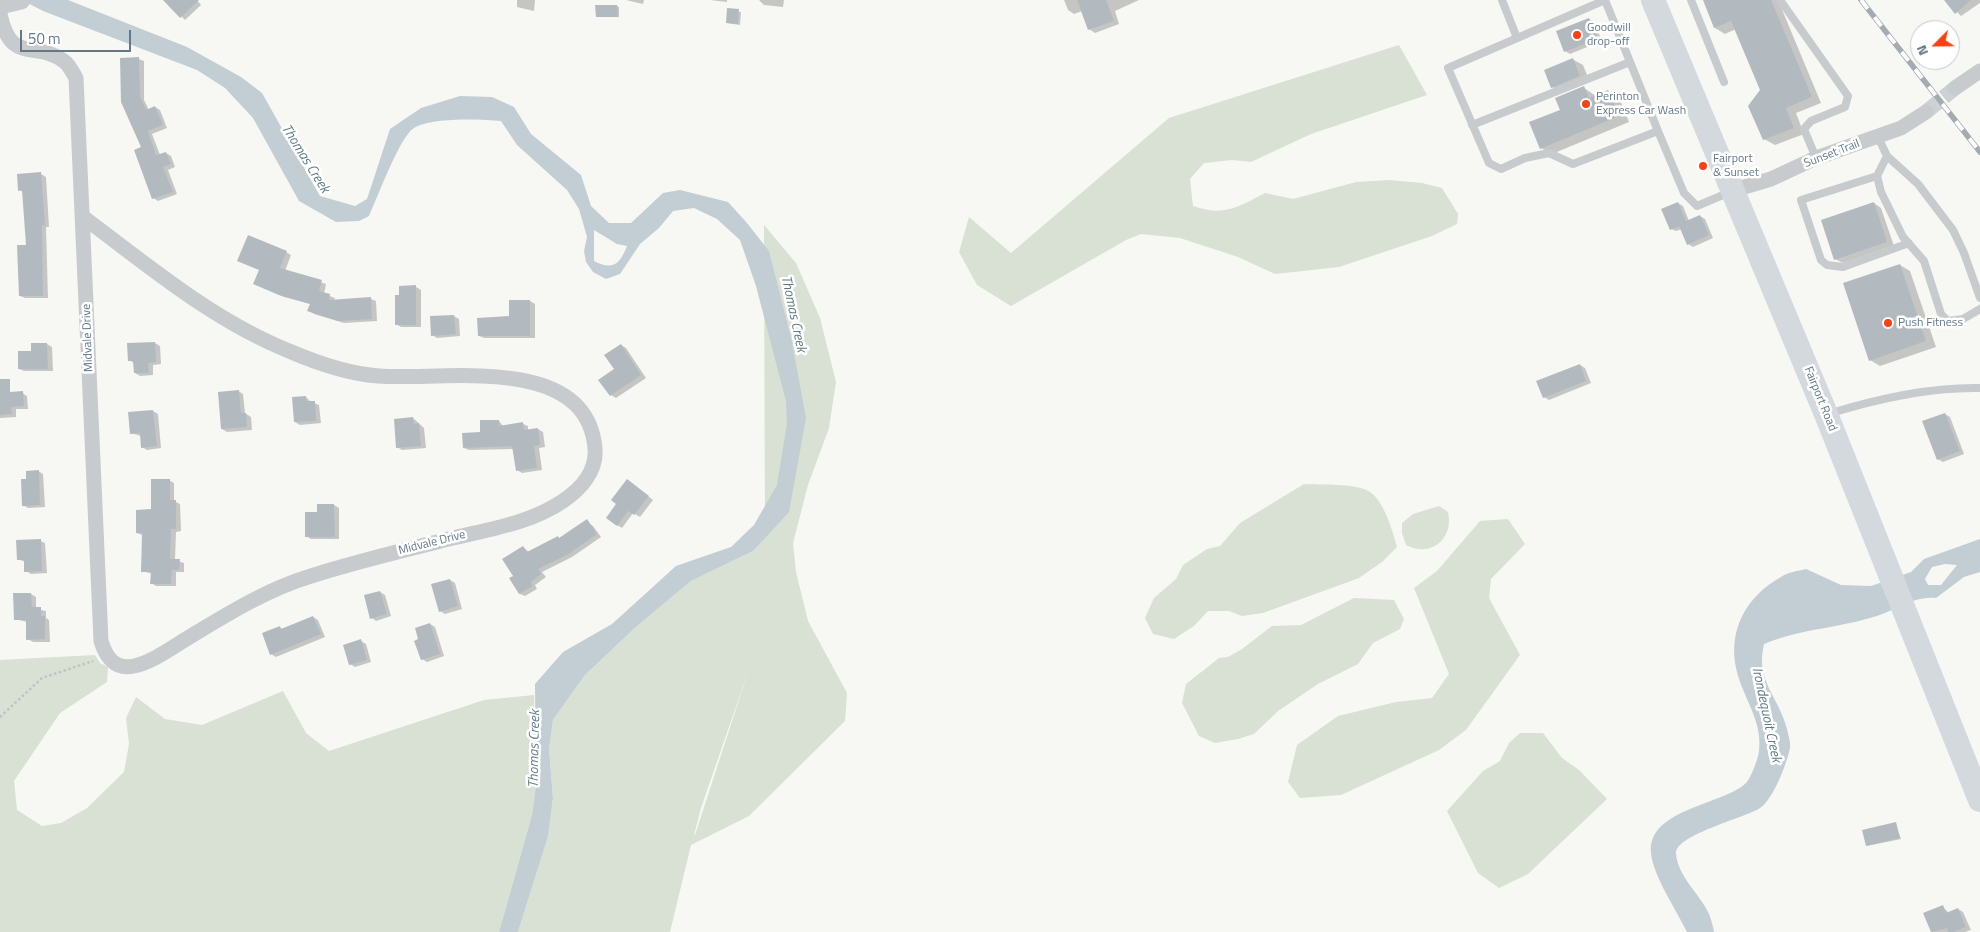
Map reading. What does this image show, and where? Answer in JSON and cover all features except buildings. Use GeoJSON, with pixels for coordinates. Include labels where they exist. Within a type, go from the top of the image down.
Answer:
{"type":"FeatureCollection","features":[{"type":"Feature","properties":{"kind":"main road","name":"Fairport Road"},"geometry":{"type":"LineString","coordinates":[[1655,0],[1826,414],[1980,800]]}},
{"type":"Feature","properties":{"kind":"street","name":"Midvale Drive"},"geometry":{"type":"LineString","coordinates":[[6,6],[9,41],[26,50],[49,54],[65,62],[76,78],[101,641],[107,657],[113,663],[133,666],[160,654],[270,592],[307,577],[505,525],[550,509],[574,493],[584,482],[595,461],[592,433],[580,409],[561,394],[533,382],[487,375],[376,376],[345,370],[288,351],[221,318],[83,217]]}},
{"type":"Feature","properties":{"kind":"street"},"geometry":{"type":"LineString","coordinates":[[1955,88],[1980,71]]}},
{"type":"Feature","properties":{"kind":"street","name":"Sunset Trail"},"geometry":{"type":"LineString","coordinates":[[1734,190],[1771,179],[1816,158],[1901,128],[1926,112]]}},
{"type":"Feature","properties":{"kind":"lane"},"geometry":{"type":"LineString","coordinates":[[1502,0],[1517,38]]}},
{"type":"Feature","properties":{"kind":"lane"},"geometry":{"type":"LineString","coordinates":[[1658,131],[1573,164],[1549,153],[1525,158],[1501,169],[1488,163],[1448,68],[1605,0],[1684,193],[1697,206],[1734,190]]}},
{"type":"Feature","properties":{"kind":"lane"},"geometry":{"type":"LineString","coordinates":[[1691,0],[1724,82]]}},
{"type":"Feature","properties":{"kind":"lane"},"geometry":{"type":"LineString","coordinates":[[1780,0],[1848,96],[1845,107],[1811,122],[1804,129],[1816,158]]}},
{"type":"Feature","properties":{"kind":"lane"},"geometry":{"type":"LineString","coordinates":[[1472,125],[1630,62]]}},
{"type":"Feature","properties":{"kind":"lane"},"geometry":{"type":"LineString","coordinates":[[1878,137],[1887,156],[1918,184],[1953,230],[1964,253],[1980,298]]}},
{"type":"Feature","properties":{"kind":"lane"},"geometry":{"type":"LineString","coordinates":[[1887,156],[1877,176],[1885,200],[1909,243],[1924,261],[1942,314],[1948,321],[1963,319],[1980,309]]}},
{"type":"Feature","properties":{"kind":"lane"},"geometry":{"type":"LineString","coordinates":[[1877,176],[1801,200],[1821,260],[1835,268],[1843,267],[1909,243]]}},
{"type":"Feature","properties":{"kind":"lane"},"geometry":{"type":"LineString","coordinates":[[1826,414],[1860,404],[1922,393],[1980,388]]}},
{"type":"Feature","properties":{"kind":"path"},"geometry":{"type":"LineString","coordinates":[[0,717],[42,678],[76,665],[107,657]]}},
{"type":"Feature","properties":{"kind":"shaded area"},"geometry":{"type":"Polygon","coordinates":[[[1399,45],[1427,95],[1311,134],[1251,162],[1232,160],[1204,163],[1190,179],[1193,206],[1214,211],[1230,209],[1265,193],[1293,199],[1356,182],[1389,180],[1422,183],[1442,188],[1458,214],[1457,224],[1432,236],[1339,267],[1275,274],[1238,257],[1180,238],[1141,234],[1126,240],[1011,306],[977,285],[959,252],[969,217],[1011,253],[1169,118],[1399,45]]]}},
{"type":"Feature","properties":{"kind":"shaded area"},"geometry":{"type":"Polygon","coordinates":[[[764,225],[796,263],[820,318],[836,382],[829,428],[808,485],[793,543],[796,572],[808,621],[847,693],[845,721],[749,816],[691,845],[670,932],[518,932],[548,835],[553,798],[549,750],[553,720],[585,675],[637,626],[691,581],[753,551],[765,537],[764,225]],[[749,669],[701,808],[695,835],[749,669]]]}},
{"type":"Feature","properties":{"kind":"shaded area"},"geometry":{"type":"Polygon","coordinates":[[[1304,484],[1348,486],[1370,492],[1384,509],[1397,547],[1382,562],[1359,578],[1263,613],[1242,616],[1229,611],[1208,611],[1194,626],[1174,639],[1153,634],[1145,618],[1154,598],[1176,579],[1183,565],[1207,549],[1220,546],[1240,523],[1304,484]]]}},
{"type":"Feature","properties":{"kind":"shaded area"},"geometry":{"type":"Polygon","coordinates":[[[1439,506],[1448,512],[1449,522],[1444,538],[1439,544],[1424,549],[1406,545],[1402,533],[1402,523],[1413,514],[1439,506]]]}},
{"type":"Feature","properties":{"kind":"shaded area"},"geometry":{"type":"Polygon","coordinates":[[[1508,519],[1525,544],[1491,579],[1489,598],[1520,655],[1466,730],[1439,750],[1341,795],[1300,798],[1288,782],[1297,745],[1338,716],[1396,702],[1432,698],[1449,674],[1414,588],[1437,571],[1480,521],[1508,519]]]}},
{"type":"Feature","properties":{"kind":"shaded area"},"geometry":{"type":"Polygon","coordinates":[[[1354,598],[1394,600],[1404,619],[1400,629],[1373,643],[1358,664],[1318,684],[1278,711],[1254,734],[1215,743],[1199,736],[1182,703],[1186,684],[1219,658],[1228,657],[1242,649],[1272,626],[1301,625],[1354,598]]]}},
{"type":"Feature","properties":{"kind":"shaded area"},"geometry":{"type":"Polygon","coordinates":[[[95,655],[100,663],[108,667],[107,682],[60,713],[14,781],[17,810],[42,826],[61,823],[87,808],[124,772],[129,744],[126,718],[136,697],[165,719],[202,725],[283,691],[306,733],[329,751],[484,700],[534,695],[536,785],[532,815],[499,932],[0,932],[0,660],[95,655]]]}},
{"type":"Feature","properties":{"kind":"shaded area"},"geometry":{"type":"Polygon","coordinates":[[[1520,733],[1543,733],[1562,758],[1579,770],[1607,799],[1528,874],[1499,888],[1478,873],[1447,811],[1483,771],[1500,761],[1509,743],[1520,733]]]}},
{"type":"Feature","properties":{"kind":"water"},"geometry":{"type":"Polygon","coordinates":[[[22,0],[68,0],[187,47],[241,77],[262,93],[320,196],[355,206],[367,199],[390,129],[421,108],[460,96],[492,97],[514,107],[531,134],[581,175],[591,206],[609,223],[631,223],[663,193],[680,190],[728,202],[769,251],[792,342],[806,418],[789,512],[753,551],[691,581],[637,626],[585,675],[553,720],[549,750],[553,798],[548,836],[518,932],[499,932],[532,815],[536,785],[535,684],[563,652],[612,624],[676,566],[731,547],[754,525],[777,485],[787,424],[786,401],[756,286],[740,240],[717,219],[694,208],[673,211],[659,228],[640,244],[620,274],[606,279],[593,272],[586,262],[584,251],[587,237],[579,209],[567,190],[517,145],[501,121],[481,120],[444,120],[422,124],[414,128],[408,133],[402,143],[369,216],[359,221],[336,222],[299,201],[253,118],[225,88],[197,70],[43,11],[22,0]],[[594,230],[594,261],[606,265],[615,264],[622,257],[627,246],[617,244],[594,230]]]}},
{"type":"Feature","properties":{"kind":"water","name":"Irondequoit Creek"},"geometry":{"type":"Polygon","coordinates":[[[1980,539],[1980,572],[1964,577],[1936,598],[1916,600],[1870,618],[1793,635],[1764,644],[1762,657],[1765,678],[1783,717],[1790,748],[1783,771],[1765,804],[1752,812],[1698,834],[1686,840],[1678,847],[1676,854],[1681,870],[1710,916],[1714,932],[1687,932],[1656,872],[1651,853],[1653,838],[1661,827],[1673,817],[1735,791],[1746,783],[1754,768],[1759,751],[1758,729],[1739,679],[1734,654],[1738,627],[1743,615],[1758,594],[1784,575],[1793,572],[1806,569],[1841,585],[1871,586],[1911,572],[1924,559],[1980,539]],[[1945,564],[1932,567],[1925,579],[1928,585],[1941,585],[1957,565],[1945,564]]]}},
{"type":"Feature","properties":{"kind":"tunnel"},"geometry":{"type":"LineString","coordinates":[[1926,112],[1955,88]]}},
{"type":"Feature","properties":{"kind":"railway"},"geometry":{"type":"LineString","coordinates":[[1861,0],[1980,152]]}},
{"type":"Feature","properties":{"kind":"place","name":"Goodwill drop-off"},"geometry":{"type":"Point","coordinates":[1577,35]}},
{"type":"Feature","properties":{"kind":"place","name":"Perinton Express Car Wash"},"geometry":{"type":"Point","coordinates":[1586,104]}},
{"type":"Feature","properties":{"kind":"place","name":"Fairport & Sunset"},"geometry":{"type":"Point","coordinates":[1703,166]}},
{"type":"Feature","properties":{"kind":"place","name":"Push Fitness"},"geometry":{"type":"Point","coordinates":[1888,323]}},
{"type":"Feature","properties":{"kind":"water label","name":"Thomas Creek"},"geometry":{"type":"Point","coordinates":[305,159]}},
{"type":"Feature","properties":{"kind":"water label","name":"Thomas Creek"},"geometry":{"type":"Point","coordinates":[793,314]}},
{"type":"Feature","properties":{"kind":"water label","name":"Thomas Creek"},"geometry":{"type":"Point","coordinates":[535,749]}}]}
